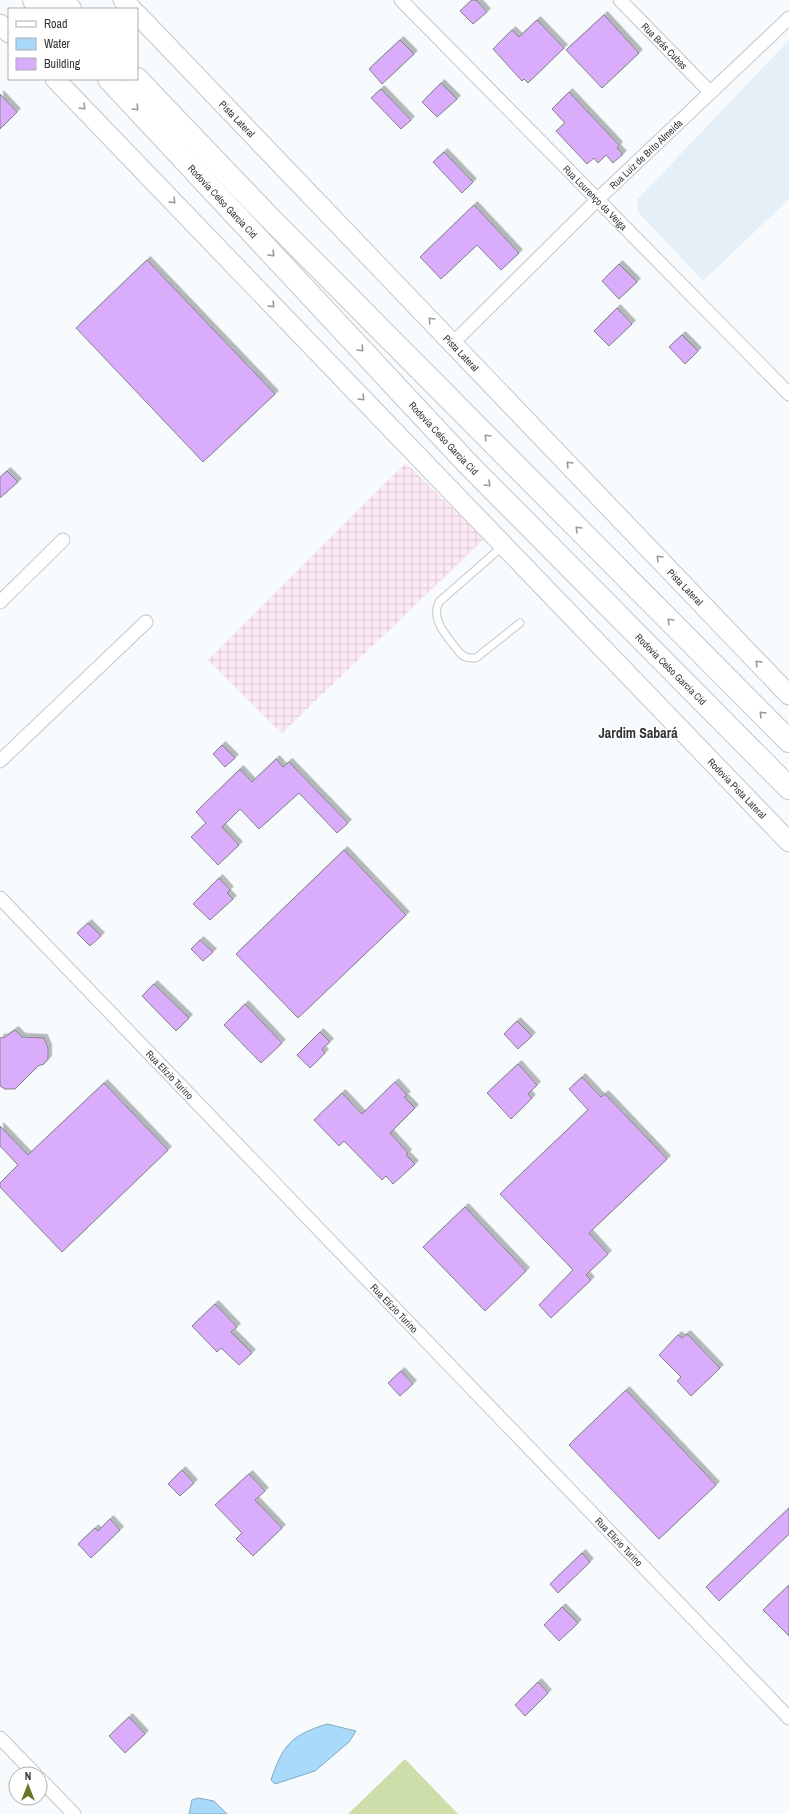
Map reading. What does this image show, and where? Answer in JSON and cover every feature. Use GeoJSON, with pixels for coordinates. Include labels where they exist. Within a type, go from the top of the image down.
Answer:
{"type":"FeatureCollection","features":[{"type":"Feature","properties":{"kind":"highway"},"geometry":{"type":"LineString","coordinates":[[34,0],[42,8]]}},
{"type":"Feature","properties":{"kind":"highway"},"geometry":{"type":"LineString","coordinates":[[61,0],[69,8]]}},
{"type":"Feature","properties":{"kind":"highway","name":"Rodovia Celso Garcia Cid"},"geometry":{"type":"LineString","coordinates":[[110,80],[466,462],[789,788]]}},
{"type":"Feature","properties":{"kind":"highway"},"geometry":{"type":"LineString","coordinates":[[138,80],[265,213],[789,741]]}},
{"type":"Feature","properties":{"kind":"street"},"geometry":{"type":"LineString","coordinates":[[123,0],[131,8]]}},
{"type":"Feature","properties":{"kind":"street","name":"Rua Lourenço da Veiga"},"geometry":{"type":"LineString","coordinates":[[401,0],[789,394]]}},
{"type":"Feature","properties":{"kind":"street","name":"Rua Brás Cubas"},"geometry":{"type":"LineString","coordinates":[[620,0],[710,92]]}},
{"type":"Feature","properties":{"kind":"street","name":"Pista Lateral"},"geometry":{"type":"LineString","coordinates":[[138,15],[787,693]]}},
{"type":"Feature","properties":{"kind":"street","name":"Rua Luiz de Brito Almeida"},"geometry":{"type":"LineString","coordinates":[[453,343],[597,200],[789,18]]}},
{"type":"Feature","properties":{"kind":"street"},"geometry":{"type":"LineString","coordinates":[[0,24],[8,32]]}},
{"type":"Feature","properties":{"kind":"street"},"geometry":{"type":"LineString","coordinates":[[56,80],[504,545]]}},
{"type":"Feature","properties":{"kind":"street"},"geometry":{"type":"LineString","coordinates":[[0,602],[63,540]]}},
{"type":"Feature","properties":{"kind":"street","name":"Rodovia Pista Lateral"},"geometry":{"type":"LineString","coordinates":[[504,545],[789,842]]}},
{"type":"Feature","properties":{"kind":"street"},"geometry":{"type":"LineString","coordinates":[[0,761],[146,622]]}},
{"type":"Feature","properties":{"kind":"street","name":"Rua Elizio Turino"},"geometry":{"type":"LineString","coordinates":[[0,898],[789,1718]]}},
{"type":"Feature","properties":{"kind":"street"},"geometry":{"type":"LineString","coordinates":[[0,1738],[27,1766]]}},
{"type":"Feature","properties":{"kind":"street"},"geometry":{"type":"LineString","coordinates":[[48,1787],[74,1814]]}},
{"type":"Feature","properties":{"kind":"lane"},"geometry":{"type":"LineString","coordinates":[[504,545],[439,602],[436,614],[438,623],[459,652],[463,656],[469,658],[476,658],[520,623]]}},
{"type":"Feature","properties":{"kind":"shaded area"},"geometry":{"type":"Polygon","coordinates":[[[789,40],[789,199],[703,281],[638,212],[637,200],[789,40]]]}},
{"type":"Feature","properties":{"kind":"shaded area"},"geometry":{"type":"Polygon","coordinates":[[[406,463],[484,539],[282,733],[208,660],[406,463]]]}},
{"type":"Feature","properties":{"kind":"green space"},"geometry":{"type":"Polygon","coordinates":[[[405,1759],[458,1814],[348,1814],[405,1759]]]}},
{"type":"Feature","properties":{"kind":"water"},"geometry":{"type":"Polygon","coordinates":[[[327,1724],[356,1731],[349,1742],[315,1771],[275,1784],[271,1780],[275,1768],[285,1749],[290,1743],[305,1732],[327,1724]]]}},
{"type":"Feature","properties":{"kind":"water"},"geometry":{"type":"Polygon","coordinates":[[[198,1798],[214,1801],[227,1814],[189,1814],[192,1800],[198,1798]]]}},
{"type":"Feature","properties":{"kind":"building"},"geometry":{"type":"Polygon","coordinates":[[[472,0],[476,0],[487,12],[473,24],[460,11],[472,0]]]}},
{"type":"Feature","properties":{"kind":"building"},"geometry":{"type":"Polygon","coordinates":[[[604,15],[639,53],[602,88],[566,50],[604,15]]]}},
{"type":"Feature","properties":{"kind":"building"},"geometry":{"type":"Polygon","coordinates":[[[537,20],[564,48],[528,83],[524,79],[522,81],[493,49],[512,30],[519,37],[537,20]]]}},
{"type":"Feature","properties":{"kind":"building"},"geometry":{"type":"Polygon","coordinates":[[[400,40],[414,54],[382,84],[369,69],[400,40]]]}},
{"type":"Feature","properties":{"kind":"building"},"geometry":{"type":"Polygon","coordinates":[[[441,83],[457,99],[437,117],[422,102],[441,83]]]}},
{"type":"Feature","properties":{"kind":"building"},"geometry":{"type":"Polygon","coordinates":[[[381,89],[411,120],[401,129],[371,98],[381,89]]]}},
{"type":"Feature","properties":{"kind":"building"},"geometry":{"type":"Polygon","coordinates":[[[569,92],[619,145],[617,148],[623,154],[613,163],[606,155],[598,163],[594,158],[587,164],[556,131],[565,123],[552,109],[569,92]]]}},
{"type":"Feature","properties":{"kind":"building"},"geometry":{"type":"Polygon","coordinates":[[[0,94],[17,112],[0,129],[0,94]]]}},
{"type":"Feature","properties":{"kind":"building"},"geometry":{"type":"Polygon","coordinates":[[[444,152],[473,182],[462,193],[433,162],[444,152]]]}},
{"type":"Feature","properties":{"kind":"building"},"geometry":{"type":"Polygon","coordinates":[[[474,205],[519,253],[501,270],[477,245],[441,279],[420,257],[474,205]]]}},
{"type":"Feature","properties":{"kind":"building"},"geometry":{"type":"Polygon","coordinates":[[[147,260],[275,394],[203,462],[76,328],[147,260]]]}},
{"type":"Feature","properties":{"kind":"building"},"geometry":{"type":"Polygon","coordinates":[[[619,264],[637,282],[619,299],[602,281],[619,264]]]}},
{"type":"Feature","properties":{"kind":"building"},"geometry":{"type":"Polygon","coordinates":[[[617,308],[632,324],[609,346],[594,331],[617,308]]]}},
{"type":"Feature","properties":{"kind":"building"},"geometry":{"type":"Polygon","coordinates":[[[682,335],[698,351],[685,364],[669,347],[682,335]]]}},
{"type":"Feature","properties":{"kind":"building"},"geometry":{"type":"Polygon","coordinates":[[[7,471],[18,482],[0,498],[0,477],[7,471]]]}},
{"type":"Feature","properties":{"kind":"building"},"geometry":{"type":"Polygon","coordinates":[[[222,745],[235,758],[225,767],[213,754],[222,745]]]}},
{"type":"Feature","properties":{"kind":"building"},"geometry":{"type":"Polygon","coordinates":[[[276,759],[283,767],[289,762],[348,823],[337,833],[299,793],[259,829],[240,809],[222,827],[239,845],[218,865],[191,837],[206,823],[196,812],[240,769],[252,782],[276,759]]]}},
{"type":"Feature","properties":{"kind":"building"},"geometry":{"type":"Polygon","coordinates":[[[344,850],[406,915],[298,1018],[236,954],[344,850]]]}},
{"type":"Feature","properties":{"kind":"building"},"geometry":{"type":"Polygon","coordinates":[[[219,878],[230,890],[227,893],[233,899],[210,920],[193,904],[219,878]]]}},
{"type":"Feature","properties":{"kind":"building"},"geometry":{"type":"Polygon","coordinates":[[[88,923],[101,936],[90,946],[77,933],[88,923]]]}},
{"type":"Feature","properties":{"kind":"building"},"geometry":{"type":"Polygon","coordinates":[[[200,940],[213,952],[203,961],[191,949],[200,940]]]}},
{"type":"Feature","properties":{"kind":"building"},"geometry":{"type":"Polygon","coordinates":[[[154,984],[189,1018],[176,1031],[142,996],[154,984]]]}},
{"type":"Feature","properties":{"kind":"building"},"geometry":{"type":"Polygon","coordinates":[[[245,1004],[282,1043],[261,1063],[224,1025],[245,1004]]]}},
{"type":"Feature","properties":{"kind":"building"},"geometry":{"type":"Polygon","coordinates":[[[517,1021],[532,1036],[518,1049],[504,1034],[517,1021]]]}},
{"type":"Feature","properties":{"kind":"building"},"geometry":{"type":"Polygon","coordinates":[[[15,1030],[22,1037],[44,1038],[48,1048],[48,1059],[44,1064],[38,1066],[15,1089],[5,1089],[0,1086],[0,1038],[5,1037],[15,1030]]]}},
{"type":"Feature","properties":{"kind":"building"},"geometry":{"type":"Polygon","coordinates":[[[320,1032],[330,1042],[322,1049],[325,1053],[310,1068],[297,1055],[320,1032]]]}},
{"type":"Feature","properties":{"kind":"building"},"geometry":{"type":"Polygon","coordinates":[[[518,1064],[537,1085],[528,1094],[532,1098],[511,1119],[487,1093],[518,1064]]]}},
{"type":"Feature","properties":{"kind":"building"},"geometry":{"type":"Polygon","coordinates":[[[582,1077],[601,1097],[605,1094],[667,1159],[589,1233],[608,1254],[586,1275],[591,1280],[551,1318],[539,1305],[573,1270],[500,1194],[588,1110],[569,1089],[582,1077]]]}},
{"type":"Feature","properties":{"kind":"building"},"geometry":{"type":"Polygon","coordinates":[[[395,1082],[407,1095],[404,1097],[415,1108],[390,1133],[408,1153],[406,1155],[415,1164],[393,1184],[386,1176],[382,1180],[344,1141],[339,1146],[314,1120],[342,1093],[362,1114],[395,1082]]]}},
{"type":"Feature","properties":{"kind":"building"},"geometry":{"type":"Polygon","coordinates":[[[104,1083],[168,1150],[62,1252],[0,1187],[0,1183],[18,1165],[0,1146],[0,1126],[28,1155],[104,1083]]]}},
{"type":"Feature","properties":{"kind":"building"},"geometry":{"type":"Polygon","coordinates":[[[465,1207],[526,1271],[485,1311],[423,1247],[465,1207]]]}},
{"type":"Feature","properties":{"kind":"building"},"geometry":{"type":"Polygon","coordinates":[[[215,1304],[237,1327],[231,1332],[252,1353],[239,1365],[221,1348],[217,1352],[192,1326],[215,1304]]]}},
{"type":"Feature","properties":{"kind":"building"},"geometry":{"type":"Polygon","coordinates":[[[687,1334],[720,1368],[691,1396],[677,1381],[681,1377],[659,1355],[678,1335],[682,1338],[687,1334]]]}},
{"type":"Feature","properties":{"kind":"building"},"geometry":{"type":"Polygon","coordinates":[[[401,1371],[413,1384],[400,1396],[388,1383],[401,1371]]]}},
{"type":"Feature","properties":{"kind":"building"},"geometry":{"type":"Polygon","coordinates":[[[626,1390],[716,1485],[659,1539],[569,1445],[626,1390]]]}},
{"type":"Feature","properties":{"kind":"building"},"geometry":{"type":"Polygon","coordinates":[[[182,1470],[194,1483],[180,1496],[168,1484],[182,1470]]]}},
{"type":"Feature","properties":{"kind":"building"},"geometry":{"type":"Polygon","coordinates":[[[249,1474],[265,1491],[255,1500],[282,1528],[253,1556],[236,1539],[242,1533],[215,1505],[249,1474]]]}},
{"type":"Feature","properties":{"kind":"building"},"geometry":{"type":"Polygon","coordinates":[[[789,1508],[789,1534],[719,1601],[706,1587],[789,1508]]]}},
{"type":"Feature","properties":{"kind":"building"},"geometry":{"type":"Polygon","coordinates":[[[110,1519],[120,1530],[91,1558],[78,1544],[95,1528],[98,1531],[110,1519]]]}},
{"type":"Feature","properties":{"kind":"building"},"geometry":{"type":"Polygon","coordinates":[[[582,1553],[590,1562],[558,1593],[550,1584],[582,1553]]]}},
{"type":"Feature","properties":{"kind":"building"},"geometry":{"type":"Polygon","coordinates":[[[789,1585],[789,1636],[763,1610],[789,1585]]]}},
{"type":"Feature","properties":{"kind":"building"},"geometry":{"type":"Polygon","coordinates":[[[562,1607],[578,1623],[559,1641],[544,1625],[562,1607]]]}},
{"type":"Feature","properties":{"kind":"building"},"geometry":{"type":"Polygon","coordinates":[[[538,1682],[548,1693],[525,1716],[515,1705],[538,1682]]]}},
{"type":"Feature","properties":{"kind":"building"},"geometry":{"type":"Polygon","coordinates":[[[129,1717],[145,1734],[125,1753],[109,1736],[129,1717]]]}},
{"type":"Feature","properties":{"kind":"district","name":"Jardim Sabará"},"geometry":{"type":"Point","coordinates":[638,733]}}]}
